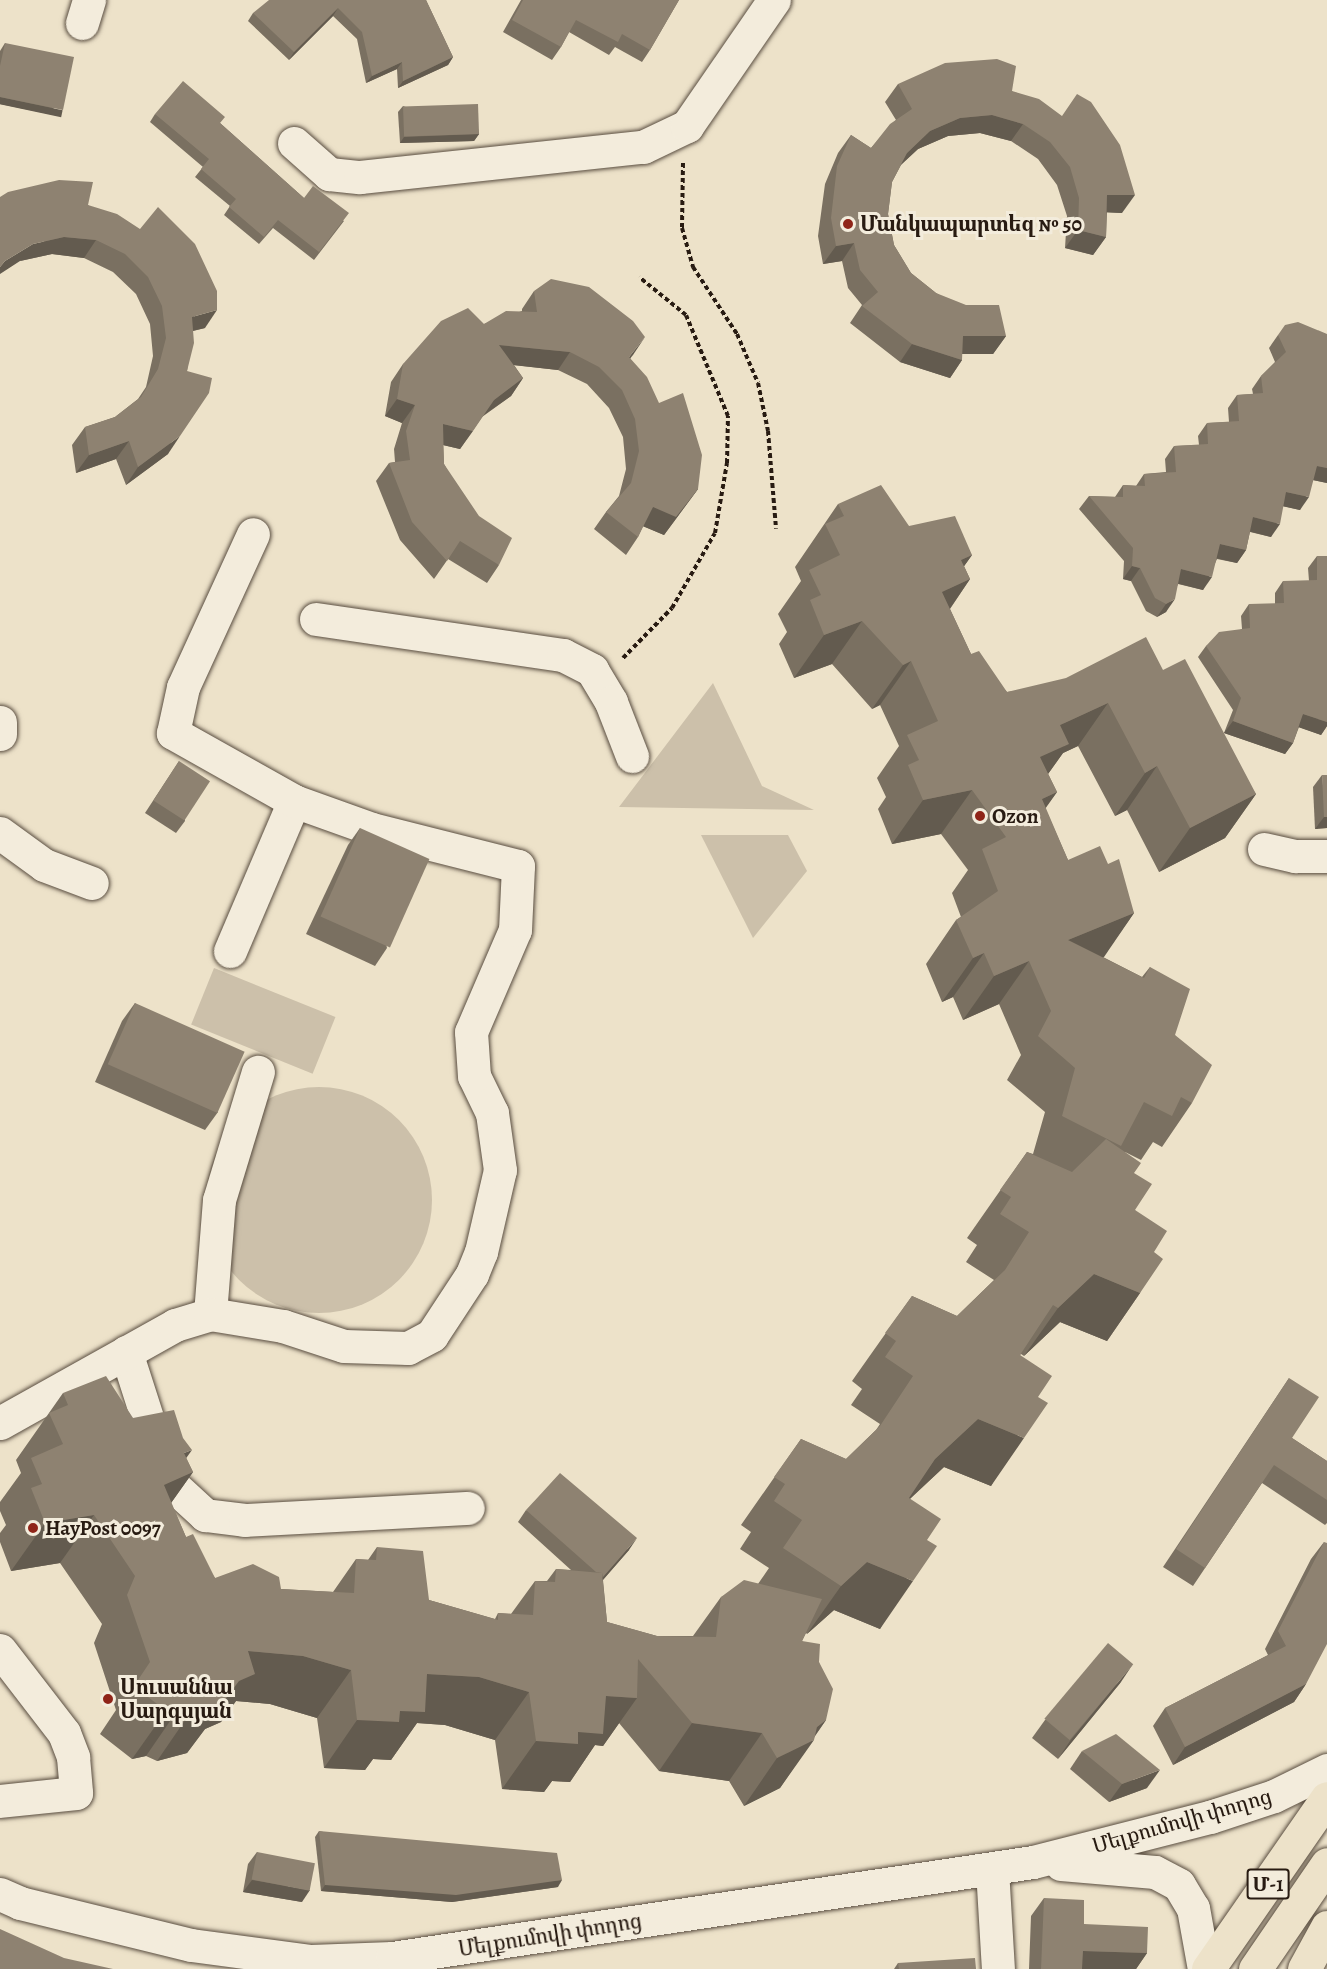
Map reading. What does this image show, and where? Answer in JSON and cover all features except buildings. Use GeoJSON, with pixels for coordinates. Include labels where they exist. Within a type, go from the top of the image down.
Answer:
{"type":"FeatureCollection","features":[{"type":"Feature","properties":{"kind":"highway","name":"Մ-1"},"geometry":{"type":"LineString","coordinates":[[1206,1969],[1327,1798]]}},
{"type":"Feature","properties":{"kind":"highway"},"geometry":{"type":"LineString","coordinates":[[1255,1969],[1327,1864]]}},
{"type":"Feature","properties":{"kind":"highway"},"geometry":{"type":"LineString","coordinates":[[1304,1969],[1327,1927]]}},
{"type":"Feature","properties":{"kind":"street"},"geometry":{"type":"LineString","coordinates":[[294,143],[328,174],[360,177],[643,147],[687,126],[774,0]]}},
{"type":"Feature","properties":{"kind":"street"},"geometry":{"type":"LineString","coordinates":[[0,1424],[175,1325],[210,1314],[283,1326],[344,1346],[408,1348],[432,1335],[472,1274],[500,1170],[492,1113],[474,1076],[471,1032],[515,930],[518,866],[372,829],[294,801],[173,733],[183,687],[254,534]]}},
{"type":"Feature","properties":{"kind":"street"},"geometry":{"type":"LineString","coordinates":[[316,619],[562,655],[592,670],[611,702],[632,756]]}},
{"type":"Feature","properties":{"kind":"street"},"geometry":{"type":"LineString","coordinates":[[0,722],[0,734]]}},
{"type":"Feature","properties":{"kind":"street"},"geometry":{"type":"LineString","coordinates":[[230,951],[294,801]]}},
{"type":"Feature","properties":{"kind":"street"},"geometry":{"type":"LineString","coordinates":[[0,833],[44,865],[92,883]]}},
{"type":"Feature","properties":{"kind":"street"},"geometry":{"type":"LineString","coordinates":[[1264,849],[1295,856],[1327,856]]}},
{"type":"Feature","properties":{"kind":"street"},"geometry":{"type":"LineString","coordinates":[[210,1314],[219,1200],[258,1072]]}},
{"type":"Feature","properties":{"kind":"street"},"geometry":{"type":"LineString","coordinates":[[126,1352],[167,1480],[205,1515],[245,1520],[468,1508]]}},
{"type":"Feature","properties":{"kind":"street"},"geometry":{"type":"LineString","coordinates":[[0,1650],[64,1733],[73,1757],[76,1793],[0,1801]]}},
{"type":"Feature","properties":{"kind":"street","name":"Մելքումովի փողոց"},"geometry":{"type":"LineString","coordinates":[[0,1894],[20,1903],[191,1945],[311,1961],[393,1964],[791,1895],[1033,1862],[1210,1817],[1274,1797],[1327,1770]]}},
{"type":"Feature","properties":{"kind":"street","name":"Մելքումովի փողոց"},"geometry":{"type":"LineString","coordinates":[[1033,1862],[1155,1872],[1179,1885],[1193,1908],[1206,1969]]}},
{"type":"Feature","properties":{"kind":"street"},"geometry":{"type":"LineString","coordinates":[[992,1869],[998,1969]]}},
{"type":"Feature","properties":{"kind":"path"},"geometry":{"type":"LineString","coordinates":[[687,126],[680,193],[682,228],[693,267],[737,334],[758,383],[768,431],[776,529]]}},
{"type":"Feature","properties":{"kind":"path"},"geometry":{"type":"LineString","coordinates":[[592,670],[629,656],[672,608],[715,533],[728,463],[728,416],[686,315],[639,277]]}},
{"type":"Feature","properties":{"kind":"shaded area"},"geometry":{"type":"Polygon","coordinates":[[[713,683],[762,786],[814,810],[619,807],[713,683]]]}},
{"type":"Feature","properties":{"kind":"shaded area"},"geometry":{"type":"Polygon","coordinates":[[[701,835],[788,835],[807,871],[753,938],[701,835]]]}},
{"type":"Feature","properties":{"kind":"shaded area"},"geometry":{"type":"Polygon","coordinates":[[[214,968],[335,1017],[313,1074],[191,1025],[214,968]]]}},
{"type":"Feature","properties":{"kind":"shaded area"},"geometry":{"type":"Polygon","coordinates":[[[308,1087],[330,1087],[362,1095],[372,1100],[391,1112],[407,1128],[424,1157],[430,1178],[432,1200],[430,1222],[424,1243],[407,1272],[391,1288],[362,1305],[330,1313],[308,1313],[276,1305],[266,1300],[247,1288],[231,1272],[214,1243],[206,1211],[206,1189],[214,1157],[219,1147],[231,1128],[247,1112],[276,1095],[308,1087]]]}},
{"type":"Feature","properties":{"kind":"place","name":"Մանկապարտեզ № 50"},"geometry":{"type":"Point","coordinates":[848,224]}},
{"type":"Feature","properties":{"kind":"place","name":"Ozon"},"geometry":{"type":"Point","coordinates":[980,816]}},
{"type":"Feature","properties":{"kind":"place","name":"HayPost 0097"},"geometry":{"type":"Point","coordinates":[33,1528]}},
{"type":"Feature","properties":{"kind":"place","name":"Սուսաննա Սարգսյան"},"geometry":{"type":"Point","coordinates":[108,1699]}}]}
